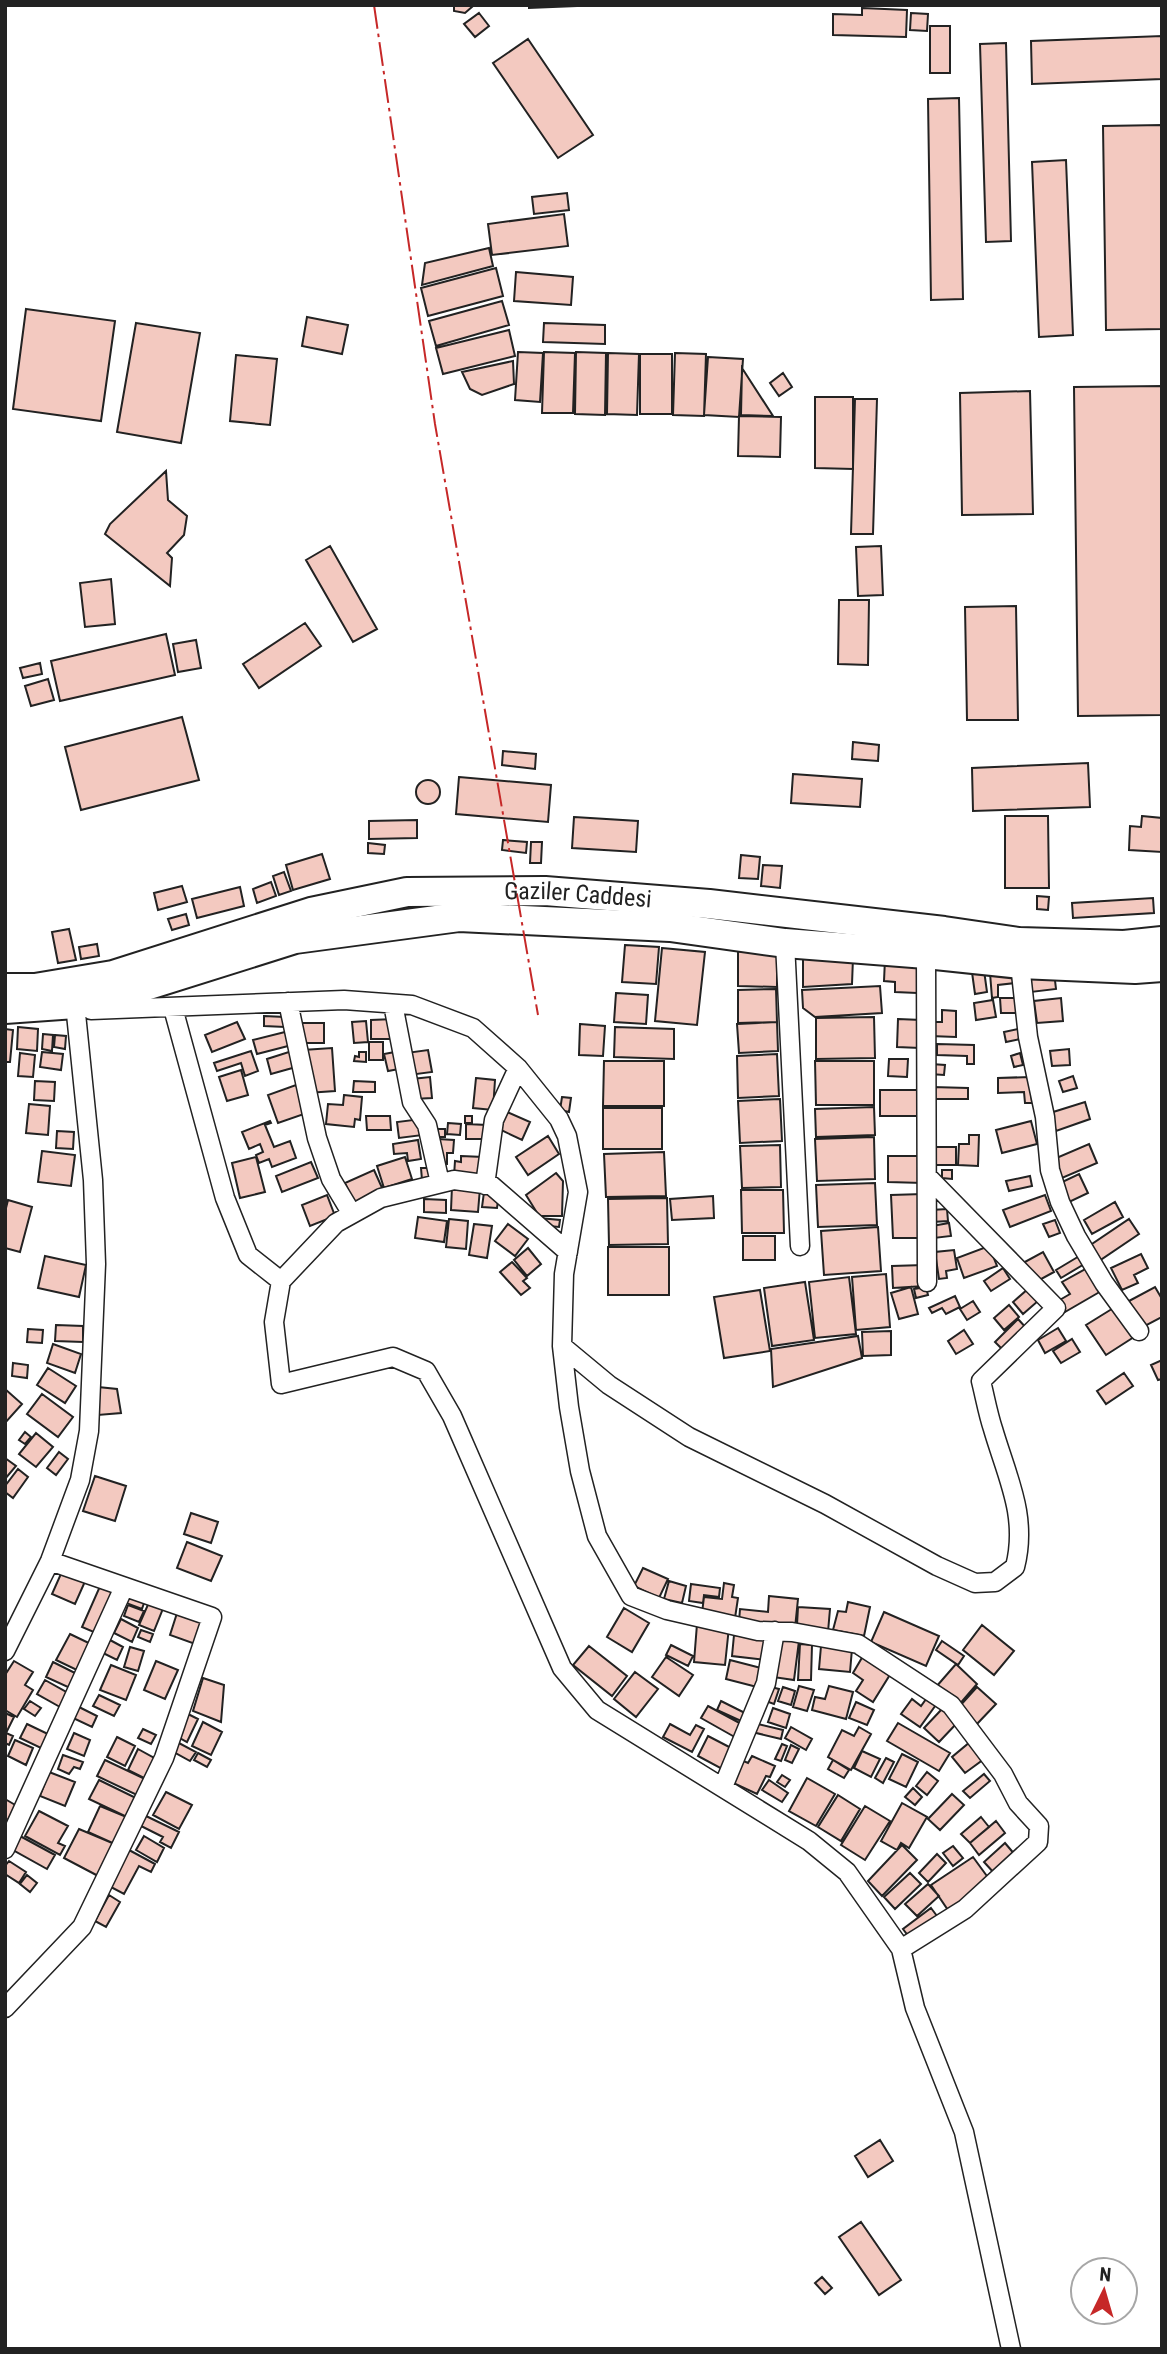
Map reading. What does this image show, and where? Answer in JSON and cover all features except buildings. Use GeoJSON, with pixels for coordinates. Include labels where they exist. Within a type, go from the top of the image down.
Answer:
{"type":"FeatureCollection","features":[{"type":"Feature","properties":{"kind":"main road","name":"Gaziler Caddesi"},"geometry":{"type":"LineString","coordinates":[[5,988],[35,988],[113,975],[311,912],[407,892],[545,891],[723,906],[1019,942],[1124,945],[1162,941]]}},
{"type":"Feature","properties":{"kind":"main road","name":"Gaziler Caddesi"},"geometry":{"type":"LineString","coordinates":[[5,1009],[76,1007],[295,939],[459,917],[670,928],[785,943],[1020,964],[1135,970],[1162,967]]}},
{"type":"Feature","properties":{"kind":"street"},"geometry":{"type":"LineString","coordinates":[[785,943],[800,1246]]}},
{"type":"Feature","properties":{"kind":"street"},"geometry":{"type":"LineString","coordinates":[[926,954],[928,1282]]}},
{"type":"Feature","properties":{"kind":"street"},"geometry":{"type":"LineString","coordinates":[[1020,964],[1028,1037],[1045,1117],[1050,1170],[1060,1202],[1076,1236],[1104,1283],[1139,1331]]}},
{"type":"Feature","properties":{"kind":"street"},"geometry":{"type":"LineString","coordinates":[[5,1651],[50,1561],[80,1480],[89,1431],[96,1264],[93,1180],[76,1007],[173,1007],[344,1000],[412,1004],[473,1028],[519,1068],[559,1119],[567,1136],[578,1192],[564,1274],[562,1346],[580,1471],[597,1536],[631,1596],[667,1610],[758,1631],[792,1632],[858,1644],[951,1705],[1003,1774],[1018,1803],[1039,1826],[1038,1842],[965,1909],[901,1949]]}},
{"type":"Feature","properties":{"kind":"street"},"geometry":{"type":"LineString","coordinates":[[288,1002],[317,1138],[331,1179],[352,1214]]}},
{"type":"Feature","properties":{"kind":"street"},"geometry":{"type":"LineString","coordinates":[[393,1004],[412,1102],[427,1125],[440,1183]]}},
{"type":"Feature","properties":{"kind":"street"},"geometry":{"type":"LineString","coordinates":[[173,1007],[226,1198],[248,1255],[281,1281]]}},
{"type":"Feature","properties":{"kind":"street"},"geometry":{"type":"LineString","coordinates":[[485,1185],[494,1120],[519,1068]]}},
{"type":"Feature","properties":{"kind":"street"},"geometry":{"type":"LineString","coordinates":[[562,1346],[610,1385],[689,1437],[825,1504],[937,1566],[975,1583],[995,1582],[1015,1567],[1020,1548],[1018,1513],[1017,1501],[992,1429],[981,1381],[1056,1308],[927,1176]]}},
{"type":"Feature","properties":{"kind":"street"},"geometry":{"type":"LineString","coordinates":[[568,1252],[491,1185],[454,1180],[381,1198],[336,1223],[281,1281],[274,1322],[281,1384],[393,1357],[426,1371],[452,1416],[562,1668],[597,1710],[809,1841],[847,1872],[901,1949],[915,2008],[964,2132],[1011,2349]]}},
{"type":"Feature","properties":{"kind":"street"},"geometry":{"type":"LineString","coordinates":[[5,2008],[82,1927],[164,1758],[212,1617],[50,1561]]}},
{"type":"Feature","properties":{"kind":"street"},"geometry":{"type":"LineString","coordinates":[[5,1849],[124,1587]]}},
{"type":"Feature","properties":{"kind":"street"},"geometry":{"type":"LineString","coordinates":[[723,1787],[766,1683],[775,1632]]}},
{"type":"Feature","properties":{"kind":"power"},"geometry":{"type":"LineString","coordinates":[[374,5],[435,424],[538,1015]]}}]}
